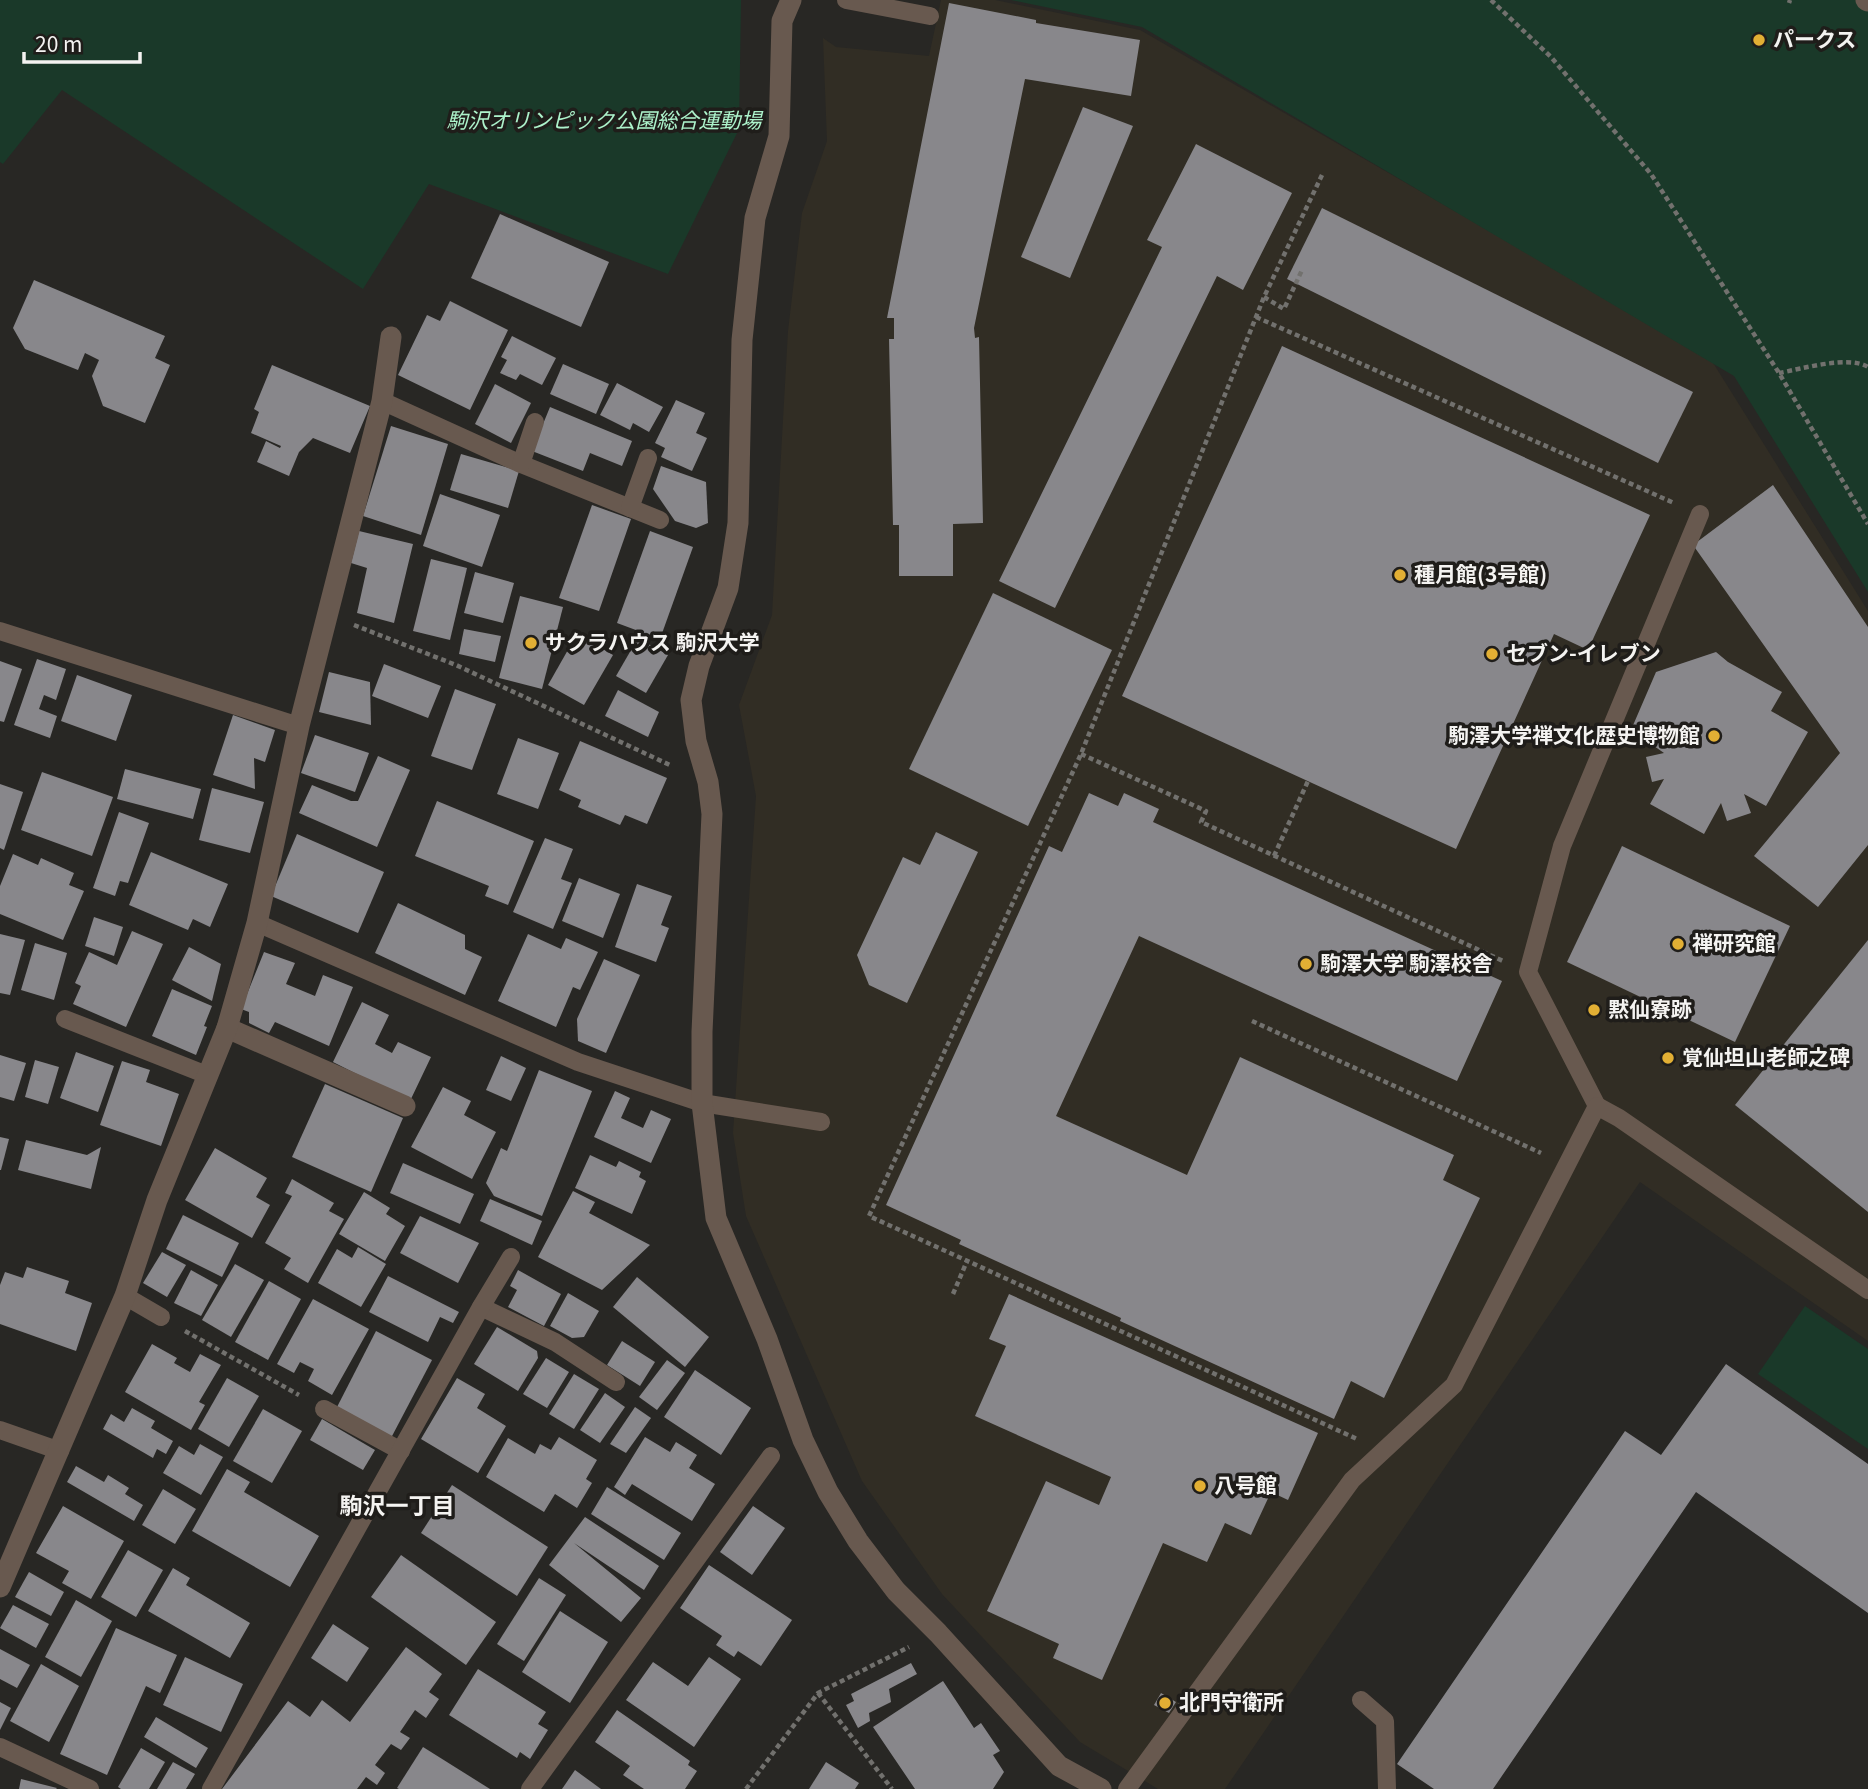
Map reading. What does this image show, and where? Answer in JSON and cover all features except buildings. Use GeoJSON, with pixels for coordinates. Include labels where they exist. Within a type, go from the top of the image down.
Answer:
{"type":"FeatureCollection","features":[{"type":"Feature","properties":{"kind":"street"},"geometry":{"type":"LineString","coordinates":[[791,0],[782,21],[779,136],[755,218],[742,340],[738,523],[728,588],[699,666],[691,700],[696,741],[708,782],[712,814],[702,1020],[702,1103],[716,1218],[767,1339],[803,1440],[828,1492],[858,1541],[896,1591],[938,1633],[1059,1766],[1101,1789]]}},
{"type":"Feature","properties":{"kind":"street"},"geometry":{"type":"LineString","coordinates":[[0,1587],[125,1296],[157,1200],[227,1028],[257,923],[299,726],[382,401],[391,337]]}},
{"type":"Feature","properties":{"kind":"street"},"geometry":{"type":"LineString","coordinates":[[227,1028],[405,1106]]}},
{"type":"Feature","properties":{"kind":"lane"},"geometry":{"type":"LineString","coordinates":[[846,0],[930,16]]}},
{"type":"Feature","properties":{"kind":"lane"},"geometry":{"type":"LineString","coordinates":[[382,401],[521,464],[660,520]]}},
{"type":"Feature","properties":{"kind":"lane"},"geometry":{"type":"LineString","coordinates":[[521,464],[535,422]]}},
{"type":"Feature","properties":{"kind":"lane"},"geometry":{"type":"LineString","coordinates":[[631,508],[648,458]]}},
{"type":"Feature","properties":{"kind":"lane"},"geometry":{"type":"LineString","coordinates":[[1700,514],[1562,846],[1528,972],[1597,1106],[1619,1118],[1868,1290]]}},
{"type":"Feature","properties":{"kind":"lane"},"geometry":{"type":"LineString","coordinates":[[0,631],[299,726]]}},
{"type":"Feature","properties":{"kind":"lane"},"geometry":{"type":"LineString","coordinates":[[257,923],[578,1062],[702,1103],[821,1122]]}},
{"type":"Feature","properties":{"kind":"lane"},"geometry":{"type":"LineString","coordinates":[[65,1019],[207,1075]]}},
{"type":"Feature","properties":{"kind":"lane"},"geometry":{"type":"LineString","coordinates":[[1127,1789],[1352,1480],[1454,1385],[1597,1106]]}},
{"type":"Feature","properties":{"kind":"lane"},"geometry":{"type":"LineString","coordinates":[[211,1789],[511,1257]]}},
{"type":"Feature","properties":{"kind":"lane"},"geometry":{"type":"LineString","coordinates":[[125,1296],[161,1317]]}},
{"type":"Feature","properties":{"kind":"lane"},"geometry":{"type":"LineString","coordinates":[[481,1307],[555,1342],[616,1382]]}},
{"type":"Feature","properties":{"kind":"lane"},"geometry":{"type":"LineString","coordinates":[[324,1409],[401,1451]]}},
{"type":"Feature","properties":{"kind":"lane"},"geometry":{"type":"LineString","coordinates":[[0,1430],[60,1451]]}},
{"type":"Feature","properties":{"kind":"lane"},"geometry":{"type":"LineString","coordinates":[[530,1789],[771,1456]]}},
{"type":"Feature","properties":{"kind":"lane"},"geometry":{"type":"LineString","coordinates":[[1361,1700],[1385,1721],[1387,1789]]}},
{"type":"Feature","properties":{"kind":"lane"},"geometry":{"type":"LineString","coordinates":[[0,1747],[90,1789]]}},
{"type":"Feature","properties":{"kind":"path"},"geometry":{"type":"LineString","coordinates":[[1491,0],[1551,57],[1651,174],[1779,373],[1868,524]]}},
{"type":"Feature","properties":{"kind":"path"},"geometry":{"type":"LineString","coordinates":[[1322,175],[1264,297],[1080,754],[869,1216],[1335,1429]]}},
{"type":"Feature","properties":{"kind":"path"},"geometry":{"type":"LineString","coordinates":[[1264,297],[1284,309],[1302,270]]}},
{"type":"Feature","properties":{"kind":"path"},"geometry":{"type":"LineString","coordinates":[[1256,317],[1700,514]]}},
{"type":"Feature","properties":{"kind":"path"},"geometry":{"type":"LineString","coordinates":[[1779,373],[1832,363],[1861,363],[1868,367]]}},
{"type":"Feature","properties":{"kind":"path"},"geometry":{"type":"LineString","coordinates":[[327,614],[456,665],[708,782]]}},
{"type":"Feature","properties":{"kind":"path"},"geometry":{"type":"LineString","coordinates":[[1080,754],[1206,811],[1201,822],[1528,972]]}},
{"type":"Feature","properties":{"kind":"path"},"geometry":{"type":"LineString","coordinates":[[1274,856],[1308,782]]}},
{"type":"Feature","properties":{"kind":"path"},"geometry":{"type":"LineString","coordinates":[[1252,1021],[1567,1165]]}},
{"type":"Feature","properties":{"kind":"path"},"geometry":{"type":"LineString","coordinates":[[953,1294],[967,1261]]}},
{"type":"Feature","properties":{"kind":"path"},"geometry":{"type":"LineString","coordinates":[[161,1317],[324,1409]]}},
{"type":"Feature","properties":{"kind":"path"},"geometry":{"type":"LineString","coordinates":[[746,1789],[818,1693],[938,1633]]}},
{"type":"Feature","properties":{"kind":"path"},"geometry":{"type":"LineString","coordinates":[[818,1693],[892,1789]]}},
{"type":"Feature","properties":{"kind":"shaded area","name":"駒澤大学 駒澤校舎"},"geometry":{"type":"Polygon","coordinates":[[[941,0],[995,0],[1140,30],[1710,358],[1868,611],[1868,1341],[1640,1182],[1225,1789],[1158,1789],[1080,1742],[942,1594],[862,1481],[746,1216],[733,1133],[756,796],[739,705],[772,615],[788,331],[802,213],[827,141],[823,38],[836,47],[929,56],[941,0]]]}},
{"type":"Feature","properties":{"kind":"green space","name":"駒沢オリンピック公園総合運動場"},"geometry":{"type":"Polygon","coordinates":[[[0,0],[741,0],[739,129],[668,274],[429,184],[363,289],[62,90],[3,164],[0,162],[0,0]]]}},
{"type":"Feature","properties":{"kind":"green space"},"geometry":{"type":"Polygon","coordinates":[[[1011,0],[1868,0],[1868,592],[1734,376],[1142,27],[1011,0]]]}},
{"type":"Feature","properties":{"kind":"green space"},"geometry":{"type":"Polygon","coordinates":[[[1805,1306],[1868,1349],[1868,1449],[1758,1374],[1805,1306]]]}},
{"type":"Feature","properties":{"kind":"place","name":"パークス"},"geometry":{"type":"Point","coordinates":[1759,40]}},
{"type":"Feature","properties":{"kind":"place","name":"種月館(3号館)"},"geometry":{"type":"Point","coordinates":[1400,575]}},
{"type":"Feature","properties":{"kind":"place","name":"サクラハウス 駒沢大学"},"geometry":{"type":"Point","coordinates":[531,643]}},
{"type":"Feature","properties":{"kind":"place","name":"セブン-イレブン"},"geometry":{"type":"Point","coordinates":[1492,654]}},
{"type":"Feature","properties":{"kind":"place","name":"駒澤大学禅文化歴史博物館"},"geometry":{"type":"Point","coordinates":[1714,736]}},
{"type":"Feature","properties":{"kind":"place","name":"禅研究館"},"geometry":{"type":"Point","coordinates":[1678,944]}},
{"type":"Feature","properties":{"kind":"place","name":"駒澤大学 駒澤校舎"},"geometry":{"type":"Point","coordinates":[1306,964]}},
{"type":"Feature","properties":{"kind":"place","name":"黙仙寮跡"},"geometry":{"type":"Point","coordinates":[1594,1010]}},
{"type":"Feature","properties":{"kind":"place","name":"覚仙坦山老師之碑"},"geometry":{"type":"Point","coordinates":[1668,1058]}},
{"type":"Feature","properties":{"kind":"place","name":"八号館"},"geometry":{"type":"Point","coordinates":[1200,1486]}},
{"type":"Feature","properties":{"kind":"place","name":"北門守衛所"},"geometry":{"type":"Point","coordinates":[1165,1703]}},
{"type":"Feature","properties":{"kind":"district","name":"駒沢一丁目"},"geometry":{"type":"Point","coordinates":[397,1506]}}]}
